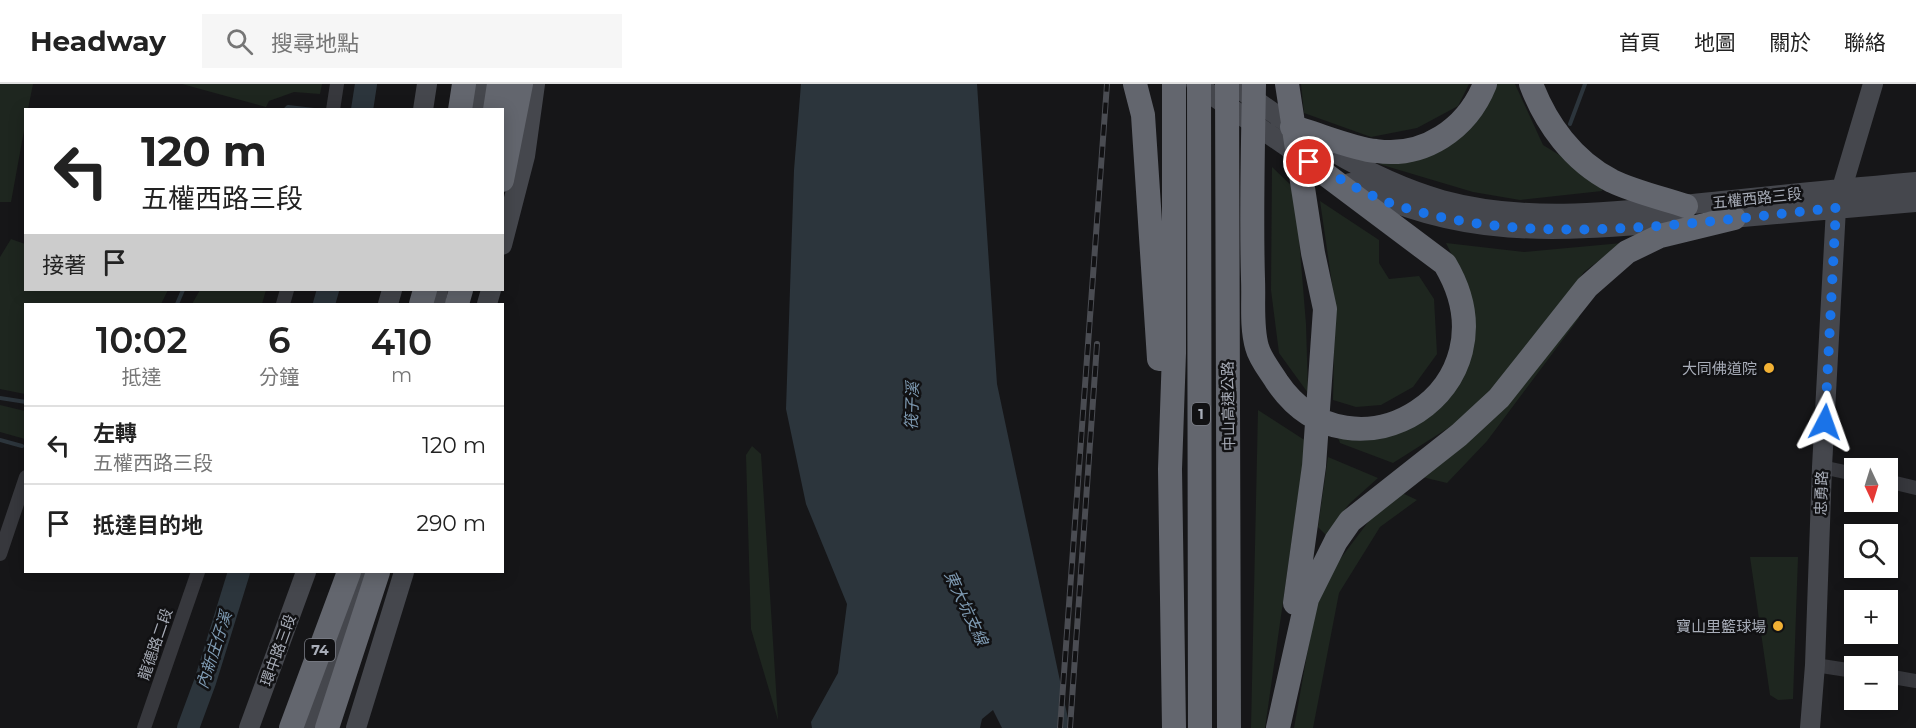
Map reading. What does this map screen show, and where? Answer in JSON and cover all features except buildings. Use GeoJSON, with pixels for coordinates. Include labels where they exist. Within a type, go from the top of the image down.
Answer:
{"type":"FeatureCollection","features":[{"type":"Feature","properties":{"kind":"highway"},"geometry":{"type":"LineString","coordinates":[[444,108],[448,84]]}},
{"type":"Feature","properties":{"kind":"highway"},"geometry":{"type":"LineString","coordinates":[[460,108],[465,84]]}},
{"type":"Feature","properties":{"kind":"highway"},"geometry":{"type":"LineString","coordinates":[[495,108],[499,84]]}},
{"type":"Feature","properties":{"kind":"highway"},"geometry":{"type":"LineString","coordinates":[[504,170],[521,84]]}},
{"type":"Feature","properties":{"kind":"highway"},"geometry":{"type":"LineString","coordinates":[[1135,84],[1143,115],[1160,372],[1170,469]]}},
{"type":"Feature","properties":{"kind":"highway","name":"中山高速公路"},"geometry":{"type":"LineString","coordinates":[[1227,84],[1229,728]]}},
{"type":"Feature","properties":{"kind":"highway"},"geometry":{"type":"LineString","coordinates":[[1254,84],[1252,252],[1257,350],[1282,389],[1312,415],[1351,428],[1391,424],[1414,414],[1435,398],[1456,366],[1464,329],[1458,286],[1445,264],[1309,162]]}},
{"type":"Feature","properties":{"kind":"highway"},"geometry":{"type":"LineString","coordinates":[[1292,127],[1374,152],[1411,150],[1436,141],[1458,125],[1475,105],[1485,84]]}},
{"type":"Feature","properties":{"kind":"highway"},"geometry":{"type":"LineString","coordinates":[[1531,84],[1554,130],[1580,159],[1612,181],[1686,206]]}},
{"type":"Feature","properties":{"kind":"highway","name":"中山高速公路"},"geometry":{"type":"LineString","coordinates":[[1198,89],[1200,728]]}},
{"type":"Feature","properties":{"kind":"highway"},"geometry":{"type":"LineString","coordinates":[[1174,92],[1174,341],[1170,469],[1174,728]]}},
{"type":"Feature","properties":{"kind":"highway"},"geometry":{"type":"LineString","coordinates":[[1278,728],[1314,466],[1321,394],[1325,309],[1288,92]]}},
{"type":"Feature","properties":{"kind":"highway"},"geometry":{"type":"LineString","coordinates":[[1284,694],[1307,599],[1336,541],[1350,521],[1459,435],[1500,398],[1587,287],[1627,252],[1660,236],[1734,218]]}},
{"type":"Feature","properties":{"kind":"highway","name":"74"},"geometry":{"type":"LineString","coordinates":[[291,728],[349,573]]}},
{"type":"Feature","properties":{"kind":"highway","name":"74"},"geometry":{"type":"LineString","coordinates":[[327,728],[378,573]]}},
{"type":"Feature","properties":{"kind":"main road"},"geometry":{"type":"LineString","coordinates":[[423,108],[427,84]]}},
{"type":"Feature","properties":{"kind":"main road"},"geometry":{"type":"LineString","coordinates":[[475,108],[479,84]]}},
{"type":"Feature","properties":{"kind":"main road"},"geometry":{"type":"LineString","coordinates":[[483,108],[488,84]]}},
{"type":"Feature","properties":{"kind":"main road"},"geometry":{"type":"LineString","coordinates":[[504,237],[525,156],[535,84]]}},
{"type":"Feature","properties":{"kind":"main road","name":"五權西路三段"},"geometry":{"type":"LineString","coordinates":[[1233,84],[1292,127],[1386,179],[1442,200],[1494,211],[1593,213],[1686,206],[1916,182]]}},
{"type":"Feature","properties":{"kind":"main road","name":"忠勇路"},"geometry":{"type":"LineString","coordinates":[[1810,728],[1815,665],[1822,468],[1836,208],[1873,84]]}},
{"type":"Feature","properties":{"kind":"main road","name":"五權西路三段"},"geometry":{"type":"LineString","coordinates":[[1198,89],[1309,162],[1388,202],[1481,225],[1528,230],[1581,230],[1916,202]]}},
{"type":"Feature","properties":{"kind":"main road","name":"環中路三段"},"geometry":{"type":"LineString","coordinates":[[249,728],[306,573]]}},
{"type":"Feature","properties":{"kind":"main road"},"geometry":{"type":"LineString","coordinates":[[307,728],[361,573]]}},
{"type":"Feature","properties":{"kind":"main road"},"geometry":{"type":"LineString","coordinates":[[316,728],[370,573]]}},
{"type":"Feature","properties":{"kind":"main road"},"geometry":{"type":"LineString","coordinates":[[356,728],[404,573]]}},
{"type":"Feature","properties":{"kind":"street"},"geometry":{"type":"LineString","coordinates":[[333,107],[337,84]]}},
{"type":"Feature","properties":{"kind":"street"},"geometry":{"type":"LineString","coordinates":[[1822,468],[1844,472]]}},
{"type":"Feature","properties":{"kind":"street"},"geometry":{"type":"LineString","coordinates":[[0,554],[24,483]]}},
{"type":"Feature","properties":{"kind":"street"},"geometry":{"type":"LineString","coordinates":[[1898,484],[1916,488]]}},
{"type":"Feature","properties":{"kind":"street","name":"龍德路二段"},"geometry":{"type":"LineString","coordinates":[[144,728],[198,573]]}},
{"type":"Feature","properties":{"kind":"street"},"geometry":{"type":"LineString","coordinates":[[1815,665],[1844,669]]}},
{"type":"Feature","properties":{"kind":"street"},"geometry":{"type":"LineString","coordinates":[[1898,678],[1916,681]]}},
{"type":"Feature","properties":{"kind":"shaded area"},"geometry":{"type":"Polygon","coordinates":[[[0,84],[33,84],[28,108],[24,108],[24,130],[11,202],[0,202],[0,84]]]}},
{"type":"Feature","properties":{"kind":"shaded area"},"geometry":{"type":"Polygon","coordinates":[[[182,84],[322,84],[320,94],[294,92],[269,101],[266,107],[182,84]]]}},
{"type":"Feature","properties":{"kind":"shaded area"},"geometry":{"type":"Polygon","coordinates":[[[1301,84],[1469,84],[1458,106],[1417,128],[1371,137],[1304,113],[1301,84]]]}},
{"type":"Feature","properties":{"kind":"shaded area"},"geometry":{"type":"Polygon","coordinates":[[[1492,84],[1515,84],[1543,145],[1602,181],[1602,191],[1520,200],[1473,192],[1379,164],[1432,151],[1492,84]]]}},
{"type":"Feature","properties":{"kind":"shaded area"},"geometry":{"type":"Polygon","coordinates":[[[1272,167],[1295,189],[1306,324],[1308,393],[1279,353],[1271,290],[1272,167]]]}},
{"type":"Feature","properties":{"kind":"shaded area"},"geometry":{"type":"Polygon","coordinates":[[[1320,201],[1379,240],[1379,263],[1389,279],[1419,276],[1434,299],[1437,354],[1413,387],[1381,405],[1356,407],[1333,400],[1335,304],[1320,201]]]}},
{"type":"Feature","properties":{"kind":"shaded area"},"geometry":{"type":"Polygon","coordinates":[[[11,239],[24,244],[24,291],[168,291],[162,303],[24,303],[24,394],[0,389],[0,257],[11,239]]]}},
{"type":"Feature","properties":{"kind":"shaded area"},"geometry":{"type":"Polygon","coordinates":[[[1446,243],[1524,252],[1622,243],[1584,272],[1520,361],[1456,423],[1393,463],[1340,443],[1337,435],[1406,429],[1463,375],[1470,322],[1466,284],[1446,243]]]}},
{"type":"Feature","properties":{"kind":"shaded area"},"geometry":{"type":"Polygon","coordinates":[[[199,291],[266,291],[262,303],[193,303],[199,291]]]}},
{"type":"Feature","properties":{"kind":"shaded area"},"geometry":{"type":"Polygon","coordinates":[[[1580,311],[1579,318],[1487,441],[1447,483],[1418,476],[1580,311]]]}},
{"type":"Feature","properties":{"kind":"shaded area"},"geometry":{"type":"Polygon","coordinates":[[[0,405],[24,411],[24,439],[0,432],[0,405]]]}},
{"type":"Feature","properties":{"kind":"shaded area"},"geometry":{"type":"Polygon","coordinates":[[[1258,410],[1306,441],[1265,728],[1251,728],[1258,410]]]}},
{"type":"Feature","properties":{"kind":"shaded area"},"geometry":{"type":"Polygon","coordinates":[[[752,446],[761,454],[778,720],[751,629],[746,455],[752,446]]]}},
{"type":"Feature","properties":{"kind":"shaded area"},"geometry":{"type":"Polygon","coordinates":[[[1328,457],[1378,478],[1349,504],[1326,535],[1318,527],[1328,457]]]}},
{"type":"Feature","properties":{"kind":"shaded area"},"geometry":{"type":"Polygon","coordinates":[[[1396,490],[1417,500],[1380,527],[1339,593],[1313,728],[1294,728],[1319,587],[1384,501],[1396,490]]]}},
{"type":"Feature","properties":{"kind":"shaded area","name":"寶山里籃球場"},"geometry":{"type":"Polygon","coordinates":[[[1750,557],[1798,557],[1793,699],[1778,700],[1770,695],[1750,557]]]}},
{"type":"Feature","properties":{"kind":"water"},"geometry":{"type":"Polygon","coordinates":[[[801,84],[977,84],[997,384],[1070,728],[1002,728],[993,710],[982,719],[980,728],[812,728],[811,722],[838,673],[847,604],[806,504],[786,409],[794,170],[801,84]]]}},
{"type":"Feature","properties":{"kind":"waterway","name":"內新庄仔溪"},"geometry":{"type":"LineString","coordinates":[[362,108],[366,84]]}},
{"type":"Feature","properties":{"kind":"waterway"},"geometry":{"type":"LineString","coordinates":[[1570,124],[1585,84]]}},
{"type":"Feature","properties":{"kind":"waterway"},"geometry":{"type":"LineString","coordinates":[[287,108],[297,108]]}},
{"type":"Feature","properties":{"kind":"waterway"},"geometry":{"type":"LineString","coordinates":[[177,303],[183,291]]}},
{"type":"Feature","properties":{"kind":"waterway","name":"內新庄仔溪"},"geometry":{"type":"LineString","coordinates":[[324,303],[328,291]]}},
{"type":"Feature","properties":{"kind":"waterway"},"geometry":{"type":"LineString","coordinates":[[0,398],[24,402]]}},
{"type":"Feature","properties":{"kind":"waterway"},"geometry":{"type":"LineString","coordinates":[[0,440],[22,446]]}},
{"type":"Feature","properties":{"kind":"waterway","name":"內新庄仔溪"},"geometry":{"type":"LineString","coordinates":[[188,728],[205,682],[239,573]]}},
{"type":"Feature","properties":{"kind":"railway"},"geometry":{"type":"LineString","coordinates":[[1060,728],[1107,84]]}},
{"type":"Feature","properties":{"kind":"railway"},"geometry":{"type":"LineString","coordinates":[[1070,728],[1097,344]]}},
{"type":"Feature","properties":{"kind":"place","name":"大同佛道院"},"geometry":{"type":"Point","coordinates":[1769,368]}},
{"type":"Feature","properties":{"kind":"place","name":"寶山里籃球場"},"geometry":{"type":"Point","coordinates":[1778,626]}},
{"type":"Feature","properties":{"kind":"route"},"geometry":{"type":"LineString","coordinates":[[1309,162],[1388,202],[1437,216],[1481,225],[1528,230],[1581,230],[1836,208],[1825,422]]}},
{"type":"Feature","properties":{"kind":"water label","name":"筏子溪"},"geometry":{"type":"Point","coordinates":[912,406]}},
{"type":"Feature","properties":{"kind":"water label","name":"東大坑支線"},"geometry":{"type":"Point","coordinates":[966,608]}}]}
